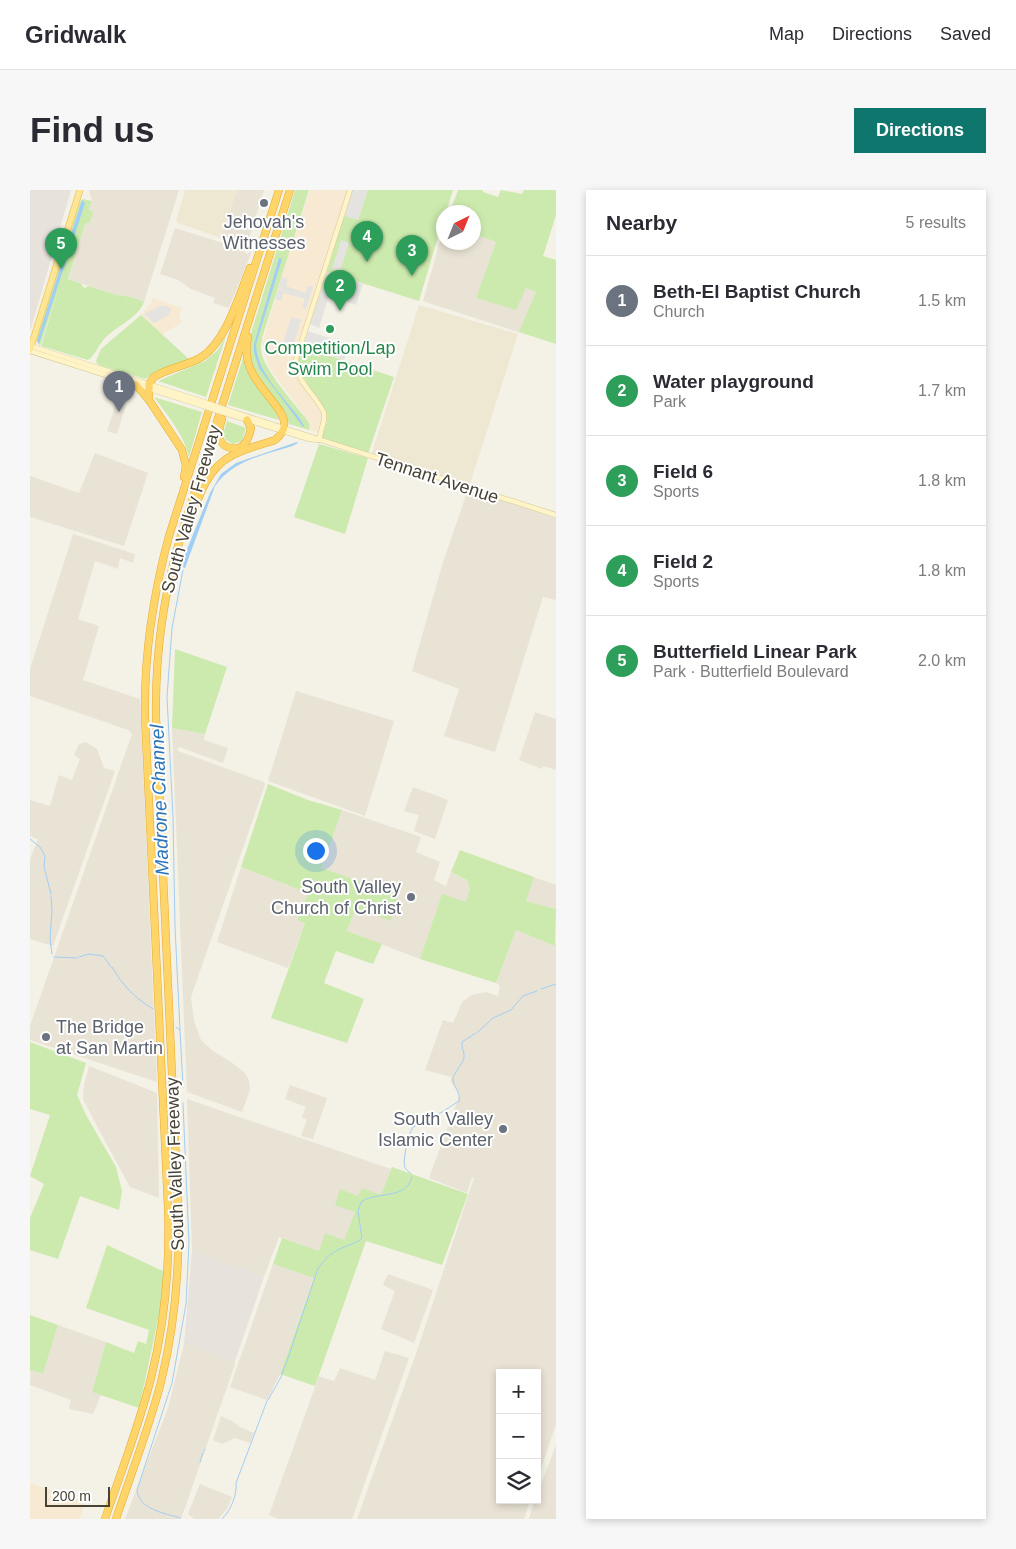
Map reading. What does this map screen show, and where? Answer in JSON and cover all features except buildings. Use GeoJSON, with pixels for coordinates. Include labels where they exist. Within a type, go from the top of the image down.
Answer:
{"type":"FeatureCollection","features":[{"type":"Feature","properties":{"kind":"highway","name":"South Valley Freeway"},"geometry":{"type":"LineString","coordinates":[[104,1519],[149,1385],[159,1342],[167,1279],[168,1208],[145,703],[151,618],[160,570],[169,536],[279,190]]}},
{"type":"Feature","properties":{"kind":"highway","name":"South Valley Freeway"},"geometry":{"type":"LineString","coordinates":[[116,1519],[147,1429],[161,1380],[172,1322],[178,1265],[178,1208],[156,704],[160,634],[172,565],[290,190]]}},
{"type":"Feature","properties":{"kind":"highway"},"geometry":{"type":"LineString","coordinates":[[149,400],[149,386],[154,377],[200,358],[217,343],[264,239]]}},
{"type":"Feature","properties":{"kind":"highway"},"geometry":{"type":"LineString","coordinates":[[172,565],[203,488],[214,469],[225,459],[235,454],[275,440],[284,429],[281,413],[252,374],[246,360],[247,341],[261,283]]}},
{"type":"Feature","properties":{"kind":"highway"},"geometry":{"type":"LineString","coordinates":[[228,384],[219,434],[224,445],[236,448],[245,444],[250,430],[247,420]]}},
{"type":"Feature","properties":{"kind":"highway"},"geometry":{"type":"LineString","coordinates":[[136,385],[149,400],[178,444],[186,462],[186,470],[169,536]]}},
{"type":"Feature","properties":{"kind":"main road"},"geometry":{"type":"LineString","coordinates":[[30,338],[78,190]]}},
{"type":"Feature","properties":{"kind":"main road"},"geometry":{"type":"LineString","coordinates":[[30,348],[78,190]]}},
{"type":"Feature","properties":{"kind":"street"},"geometry":{"type":"LineString","coordinates":[[319,440],[324,412],[299,377],[295,368],[296,359],[350,190]]}},
{"type":"Feature","properties":{"kind":"street","name":"Tennant Avenue"},"geometry":{"type":"LineString","coordinates":[[30,348],[136,385],[149,386]]}},
{"type":"Feature","properties":{"kind":"street","name":"Tennant Avenue"},"geometry":{"type":"LineString","coordinates":[[30,348],[284,429]]}},
{"type":"Feature","properties":{"kind":"street","name":"Tennant Avenue"},"geometry":{"type":"LineString","coordinates":[[228,412],[247,420],[316,437],[319,440],[556,515]]}},
{"type":"Feature","properties":{"kind":"shaded area"},"geometry":{"type":"Polygon","coordinates":[[[30,190],[71,190],[30,332],[30,190]]]}},
{"type":"Feature","properties":{"kind":"shaded area"},"geometry":{"type":"Polygon","coordinates":[[[89,190],[179,190],[144,302],[70,280],[69,277],[92,201],[89,190]]]}},
{"type":"Feature","properties":{"kind":"shaded area"},"geometry":{"type":"Polygon","coordinates":[[[185,190],[237,190],[221,238],[176,221],[185,190]]]}},
{"type":"Feature","properties":{"kind":"shaded area"},"geometry":{"type":"Polygon","coordinates":[[[237,190],[264,190],[247,245],[221,238],[237,190]]]}},
{"type":"Feature","properties":{"kind":"shaded area"},"geometry":{"type":"Polygon","coordinates":[[[310,190],[348,190],[296,359],[298,374],[322,409],[323,417],[318,433],[310,430],[311,424],[270,369],[262,345],[287,259],[310,190]]]}},
{"type":"Feature","properties":{"kind":"shaded area"},"geometry":{"type":"Polygon","coordinates":[[[351,190],[368,190],[358,220],[343,216],[351,190]]]}},
{"type":"Feature","properties":{"kind":"shaded area"},"geometry":{"type":"Polygon","coordinates":[[[175,228],[242,249],[247,254],[252,251],[229,308],[213,303],[215,298],[191,289],[178,280],[160,274],[175,228]]]}},
{"type":"Feature","properties":{"kind":"shaded area"},"geometry":{"type":"Polygon","coordinates":[[[481,237],[496,242],[476,298],[526,288],[536,292],[521,333],[423,301],[438,250],[481,250],[481,237]]]}},
{"type":"Feature","properties":{"kind":"shaded area"},"geometry":{"type":"Polygon","coordinates":[[[341,240],[349,243],[340,272],[332,269],[341,240]]]}},
{"type":"Feature","properties":{"kind":"shaded area"},"geometry":{"type":"Polygon","coordinates":[[[327,272],[363,284],[356,305],[329,295],[319,328],[310,324],[327,272]]]}},
{"type":"Feature","properties":{"kind":"shaded area"},"geometry":{"type":"Polygon","coordinates":[[[282,277],[288,279],[286,286],[305,293],[308,286],[313,287],[306,309],[302,307],[305,299],[284,293],[281,301],[275,299],[278,289],[291,292],[278,288],[282,277]]]}},
{"type":"Feature","properties":{"kind":"shaded area"},"geometry":{"type":"Polygon","coordinates":[[[152,298],[182,308],[179,315],[182,322],[162,335],[141,315],[152,302],[152,298]]]}},
{"type":"Feature","properties":{"kind":"shaded area"},"geometry":{"type":"Polygon","coordinates":[[[162,305],[172,308],[169,315],[154,323],[144,314],[162,305]]]}},
{"type":"Feature","properties":{"kind":"shaded area"},"geometry":{"type":"Polygon","coordinates":[[[419,305],[518,334],[469,487],[371,456],[419,305]]]}},
{"type":"Feature","properties":{"kind":"shaded area"},"geometry":{"type":"Polygon","coordinates":[[[291,317],[301,320],[293,346],[283,343],[291,317]]]}},
{"type":"Feature","properties":{"kind":"shaded area"},"geometry":{"type":"Polygon","coordinates":[[[308,331],[344,343],[343,346],[348,348],[344,360],[303,347],[308,331]]]}},
{"type":"Feature","properties":{"kind":"shaded area"},"geometry":{"type":"Polygon","coordinates":[[[119,395],[128,398],[117,434],[107,431],[119,395]]]}},
{"type":"Feature","properties":{"kind":"shaded area"},"geometry":{"type":"Polygon","coordinates":[[[95,453],[148,473],[124,546],[30,517],[30,476],[79,493],[95,453]]]}},
{"type":"Feature","properties":{"kind":"shaded area"},"geometry":{"type":"Polygon","coordinates":[[[469,487],[556,514],[556,600],[543,597],[495,752],[444,736],[459,689],[412,671],[443,562],[469,487]]]}},
{"type":"Feature","properties":{"kind":"shaded area"},"geometry":{"type":"Polygon","coordinates":[[[73,534],[135,554],[133,563],[120,558],[118,569],[95,561],[78,619],[99,626],[83,680],[140,699],[157,1082],[30,1040],[30,1026],[132,734],[128,730],[30,696],[30,669],[73,534]]]}},
{"type":"Feature","properties":{"kind":"shaded area"},"geometry":{"type":"Polygon","coordinates":[[[296,691],[394,721],[365,816],[268,781],[296,691]]]}},
{"type":"Feature","properties":{"kind":"shaded area"},"geometry":{"type":"Polygon","coordinates":[[[535,712],[556,719],[556,770],[543,766],[542,769],[519,760],[535,712]]]}},
{"type":"Feature","properties":{"kind":"shaded area"},"geometry":{"type":"Polygon","coordinates":[[[172,728],[205,734],[204,740],[228,748],[223,763],[179,747],[178,751],[264,782],[265,785],[191,997],[194,1021],[201,1040],[213,1051],[245,1073],[249,1080],[250,1090],[242,1112],[187,1092],[172,728]]]}},
{"type":"Feature","properties":{"kind":"shaded area"},"geometry":{"type":"Polygon","coordinates":[[[86,742],[97,749],[104,768],[115,771],[53,946],[30,939],[30,859],[38,839],[30,836],[30,800],[50,806],[59,775],[72,780],[80,759],[74,755],[79,744],[86,742]]]}},
{"type":"Feature","properties":{"kind":"shaded area"},"geometry":{"type":"Polygon","coordinates":[[[413,787],[448,800],[435,839],[414,831],[419,815],[404,811],[413,787]]]}},
{"type":"Feature","properties":{"kind":"shaded area"},"geometry":{"type":"Polygon","coordinates":[[[342,810],[421,837],[416,852],[440,862],[434,880],[446,886],[451,872],[467,880],[470,889],[466,903],[442,895],[420,959],[347,931],[356,908],[322,868],[342,810]]]}},
{"type":"Feature","properties":{"kind":"shaded area"},"geometry":{"type":"Polygon","coordinates":[[[241,867],[308,893],[297,919],[305,923],[288,968],[217,942],[241,867]]]}},
{"type":"Feature","properties":{"kind":"shaded area"},"geometry":{"type":"Polygon","coordinates":[[[533,877],[556,885],[556,909],[526,901],[533,877]]]}},
{"type":"Feature","properties":{"kind":"shaded area"},"geometry":{"type":"Polygon","coordinates":[[[516,930],[555,946],[556,942],[556,1425],[541,1468],[541,1369],[496,1369],[496,1504],[529,1504],[524,1519],[357,1519],[419,1345],[474,1178],[472,1177],[467,1193],[429,1178],[460,1094],[451,1082],[451,1077],[425,1070],[443,1020],[453,1023],[462,1002],[472,995],[486,992],[498,996],[500,986],[496,983],[516,930]]]}},
{"type":"Feature","properties":{"kind":"shaded area"},"geometry":{"type":"Polygon","coordinates":[[[89,1066],[157,1093],[159,1198],[130,1187],[98,1128],[83,1099],[84,1085],[89,1066]]]}},
{"type":"Feature","properties":{"kind":"shaded area"},"geometry":{"type":"Polygon","coordinates":[[[290,1085],[327,1098],[313,1139],[301,1136],[307,1120],[302,1117],[306,1107],[285,1099],[290,1085]]]}},
{"type":"Feature","properties":{"kind":"shaded area"},"geometry":{"type":"Polygon","coordinates":[[[187,1099],[391,1169],[381,1195],[355,1212],[344,1240],[319,1251],[279,1237],[264,1277],[192,1250],[187,1099]]]}},
{"type":"Feature","properties":{"kind":"shaded area"},"geometry":{"type":"Polygon","coordinates":[[[192,1250],[264,1277],[235,1361],[184,1344],[192,1250]]]}},
{"type":"Feature","properties":{"kind":"shaded area"},"geometry":{"type":"Polygon","coordinates":[[[273,1264],[314,1277],[280,1374],[267,1400],[230,1387],[273,1264]]]}},
{"type":"Feature","properties":{"kind":"shaded area"},"geometry":{"type":"Polygon","coordinates":[[[388,1274],[433,1290],[414,1343],[381,1329],[395,1291],[383,1285],[388,1274]]]}},
{"type":"Feature","properties":{"kind":"shaded area"},"geometry":{"type":"Polygon","coordinates":[[[58,1325],[106,1342],[92,1392],[101,1395],[93,1414],[69,1409],[71,1400],[30,1385],[31,1370],[43,1374],[58,1325]]]}},
{"type":"Feature","properties":{"kind":"shaded area"},"geometry":{"type":"Polygon","coordinates":[[[184,1344],[235,1361],[235,1364],[181,1519],[125,1519],[168,1408],[184,1344]]]}},
{"type":"Feature","properties":{"kind":"shaded area"},"geometry":{"type":"Polygon","coordinates":[[[385,1351],[409,1358],[352,1519],[278,1519],[269,1515],[319,1376],[334,1381],[340,1368],[375,1380],[385,1351]]]}},
{"type":"Feature","properties":{"kind":"shaded area"},"geometry":{"type":"Polygon","coordinates":[[[221,1416],[254,1433],[250,1443],[235,1438],[222,1444],[213,1440],[221,1416]]]}},
{"type":"Feature","properties":{"kind":"shaded area"},"geometry":{"type":"Polygon","coordinates":[[[556,1445],[556,1519],[529,1519],[534,1504],[541,1504],[541,1484],[556,1445]]]}},
{"type":"Feature","properties":{"kind":"shaded area"},"geometry":{"type":"Polygon","coordinates":[[[30,1483],[85,1502],[80,1519],[30,1519],[30,1483]]]}},
{"type":"Feature","properties":{"kind":"shaded area"},"geometry":{"type":"Polygon","coordinates":[[[200,1484],[232,1497],[227,1509],[218,1519],[194,1519],[188,1514],[200,1484]]]}},
{"type":"Feature","properties":{"kind":"green space"},"geometry":{"type":"Polygon","coordinates":[[[295,190],[309,190],[262,338],[261,348],[267,366],[280,386],[308,421],[310,425],[309,430],[289,424],[287,417],[249,363],[248,343],[295,190]]]}},
{"type":"Feature","properties":{"kind":"green space"},"geometry":{"type":"Polygon","coordinates":[[[351,190],[453,190],[448,205],[436,205],[436,244],[419,301],[327,272],[351,190]]]}},
{"type":"Feature","properties":{"kind":"green space"},"geometry":{"type":"Polygon","coordinates":[[[458,190],[483,190],[483,192],[498,197],[501,190],[522,194],[524,190],[556,190],[556,215],[543,256],[556,260],[556,344],[519,332],[536,292],[526,288],[516,310],[476,298],[496,242],[481,237],[481,205],[453,205],[458,190]]]}},
{"type":"Feature","properties":{"kind":"green space"},"geometry":{"type":"Polygon","coordinates":[[[83,199],[92,201],[89,210],[93,212],[90,222],[85,224],[68,279],[82,284],[85,288],[88,286],[117,295],[132,297],[144,302],[137,313],[105,338],[93,356],[88,360],[41,346],[59,287],[40,346],[36,340],[80,202],[83,199]]]}},
{"type":"Feature","properties":{"kind":"green space"},"geometry":{"type":"Polygon","coordinates":[[[141,315],[189,359],[156,372],[145,379],[98,365],[96,361],[101,349],[141,315]]]}},
{"type":"Feature","properties":{"kind":"green space"},"geometry":{"type":"Polygon","coordinates":[[[226,336],[206,397],[158,381],[205,361],[218,350],[226,336]]]}},
{"type":"Feature","properties":{"kind":"green space"},"geometry":{"type":"Polygon","coordinates":[[[303,347],[394,377],[368,454],[321,439],[327,421],[325,411],[300,372],[298,358],[303,347]]]}},
{"type":"Feature","properties":{"kind":"green space"},"geometry":{"type":"Polygon","coordinates":[[[243,358],[247,372],[276,411],[279,420],[228,405],[243,358]]]}},
{"type":"Feature","properties":{"kind":"green space"},"geometry":{"type":"Polygon","coordinates":[[[154,397],[202,412],[189,457],[179,432],[154,397]]]}},
{"type":"Feature","properties":{"kind":"green space"},"geometry":{"type":"Polygon","coordinates":[[[227,421],[246,428],[242,441],[233,444],[226,440],[223,434],[227,421]]]}},
{"type":"Feature","properties":{"kind":"green space"},"geometry":{"type":"Polygon","coordinates":[[[319,444],[368,458],[345,534],[294,517],[319,444]]]}},
{"type":"Feature","properties":{"kind":"green space"},"geometry":{"type":"Polygon","coordinates":[[[175,649],[227,667],[205,734],[172,728],[175,649]]]}},
{"type":"Feature","properties":{"kind":"green space"},"geometry":{"type":"Polygon","coordinates":[[[268,784],[308,800],[342,810],[322,868],[398,895],[391,921],[356,908],[347,931],[382,944],[373,964],[336,951],[324,983],[364,999],[347,1043],[271,1018],[305,923],[297,920],[308,893],[241,867],[268,784]]]}},
{"type":"Feature","properties":{"kind":"green space"},"geometry":{"type":"Polygon","coordinates":[[[460,850],[534,877],[526,901],[556,909],[555,946],[516,930],[496,983],[420,959],[442,894],[466,902],[470,889],[467,880],[451,872],[460,850]]]}},
{"type":"Feature","properties":{"kind":"green space"},"geometry":{"type":"Polygon","coordinates":[[[30,1042],[86,1063],[77,1095],[86,1115],[116,1167],[122,1191],[119,1210],[80,1196],[58,1259],[30,1250],[30,1218],[44,1184],[30,1176],[50,1115],[30,1109],[30,1042]]]}},
{"type":"Feature","properties":{"kind":"green space"},"geometry":{"type":"Polygon","coordinates":[[[392,1167],[468,1194],[442,1265],[366,1241],[315,1386],[280,1374],[314,1278],[273,1264],[282,1238],[319,1251],[325,1233],[344,1240],[355,1212],[335,1205],[340,1189],[358,1196],[362,1188],[381,1195],[392,1167]]]}},
{"type":"Feature","properties":{"kind":"green space"},"geometry":{"type":"Polygon","coordinates":[[[107,1245],[165,1272],[161,1306],[139,1408],[92,1392],[106,1342],[134,1353],[138,1341],[146,1344],[149,1330],[86,1308],[107,1245]]]}},
{"type":"Feature","properties":{"kind":"green space"},"geometry":{"type":"Polygon","coordinates":[[[30,1315],[58,1325],[43,1374],[31,1370],[30,1373],[30,1315]]]}},
{"type":"Feature","properties":{"kind":"water"},"geometry":{"type":"Polygon","coordinates":[[[82,200],[85,203],[39,344],[37,341],[82,200]]]}},
{"type":"Feature","properties":{"kind":"water"},"geometry":{"type":"Polygon","coordinates":[[[279,258],[282,259],[256,344],[257,354],[272,384],[300,419],[303,427],[259,368],[254,352],[254,344],[279,258]]]}},
{"type":"Feature","properties":{"kind":"water"},"geometry":{"type":"Polygon","coordinates":[[[297,442],[292,446],[240,464],[222,477],[215,486],[185,568],[182,567],[185,554],[210,493],[221,474],[236,463],[297,442]]]}},
{"type":"Feature","properties":{"kind":"waterway","name":"Madrone Channel"},"geometry":{"type":"LineString","coordinates":[[180,1030],[167,697],[172,628],[183,570]]}},
{"type":"Feature","properties":{"kind":"waterway"},"geometry":{"type":"LineString","coordinates":[[30,839],[40,847],[45,856],[44,867],[51,894]]}},
{"type":"Feature","properties":{"kind":"waterway"},"geometry":{"type":"LineString","coordinates":[[51,896],[52,910]]}},
{"type":"Feature","properties":{"kind":"waterway"},"geometry":{"type":"LineString","coordinates":[[52,911],[50,939],[52,954]]}},
{"type":"Feature","properties":{"kind":"waterway"},"geometry":{"type":"LineString","coordinates":[[79,957],[89,954],[103,956],[111,967]]}},
{"type":"Feature","properties":{"kind":"waterway"},"geometry":{"type":"LineString","coordinates":[[54,957],[77,958]]}},
{"type":"Feature","properties":{"kind":"waterway"},"geometry":{"type":"LineString","coordinates":[[112,967],[130,991],[153,1009]]}},
{"type":"Feature","properties":{"kind":"waterway"},"geometry":{"type":"LineString","coordinates":[[541,989],[556,984]]}},
{"type":"Feature","properties":{"kind":"waterway"},"geometry":{"type":"LineString","coordinates":[[478,1032],[493,1018],[511,1010],[523,996],[537,991]]}},
{"type":"Feature","properties":{"kind":"waterway"},"geometry":{"type":"LineString","coordinates":[[176,1027],[180,1030],[183,1087]]}},
{"type":"Feature","properties":{"kind":"waterway"},"geometry":{"type":"LineString","coordinates":[[428,1119],[459,1101],[459,1095],[453,1079],[464,1058],[462,1042],[476,1033]]}},
{"type":"Feature","properties":{"kind":"waterway"},"geometry":{"type":"LineString","coordinates":[[180,1518],[154,1510],[142,1502],[137,1490],[172,1383],[186,1304],[189,1243],[183,1103]]}},
{"type":"Feature","properties":{"kind":"waterway"},"geometry":{"type":"LineString","coordinates":[[411,1174],[405,1168],[404,1162],[407,1139],[413,1127],[425,1121]]}},
{"type":"Feature","properties":{"kind":"waterway"},"geometry":{"type":"LineString","coordinates":[[291,1349],[317,1271],[330,1255],[362,1238],[358,1211],[361,1202],[398,1192],[409,1184],[412,1177]]}},
{"type":"Feature","properties":{"kind":"waterway"},"geometry":{"type":"LineString","coordinates":[[268,1400],[281,1377],[291,1350]]}},
{"type":"Feature","properties":{"kind":"waterway"},"geometry":{"type":"LineString","coordinates":[[222,1519],[233,1502],[236,1493],[236,1483],[267,1401]]}},
{"type":"Feature","properties":{"kind":"waterway"},"geometry":{"type":"LineString","coordinates":[[201,1458],[203,1453]]}},
{"type":"Feature","properties":{"kind":"place","name":"Jehovah's Witnesses"},"geometry":{"type":"Point","coordinates":[264,203]}},
{"type":"Feature","properties":{"kind":"place","name":"Field 2"},"geometry":{"type":"Point","coordinates":[367,262]}},
{"type":"Feature","properties":{"kind":"place","name":"Butterfield Linear Park"},"geometry":{"type":"Point","coordinates":[61,269]}},
{"type":"Feature","properties":{"kind":"place","name":"Field 6"},"geometry":{"type":"Point","coordinates":[412,276]}},
{"type":"Feature","properties":{"kind":"place","name":"Water playground"},"geometry":{"type":"Point","coordinates":[340,311]}},
{"type":"Feature","properties":{"kind":"place","name":"Competition/Lap Swim Pool"},"geometry":{"type":"Point","coordinates":[330,329]}},
{"type":"Feature","properties":{"kind":"place","name":"Beth-El Baptist Church"},"geometry":{"type":"Point","coordinates":[119,412]}},
{"type":"Feature","properties":{"kind":"place","name":"South Valley Church of Christ"},"geometry":{"type":"Point","coordinates":[411,897]}},
{"type":"Feature","properties":{"kind":"place","name":"The Bridge at San Martin"},"geometry":{"type":"Point","coordinates":[46,1037]}},
{"type":"Feature","properties":{"kind":"place","name":"South Valley Islamic Center"},"geometry":{"type":"Point","coordinates":[503,1129]}}]}
